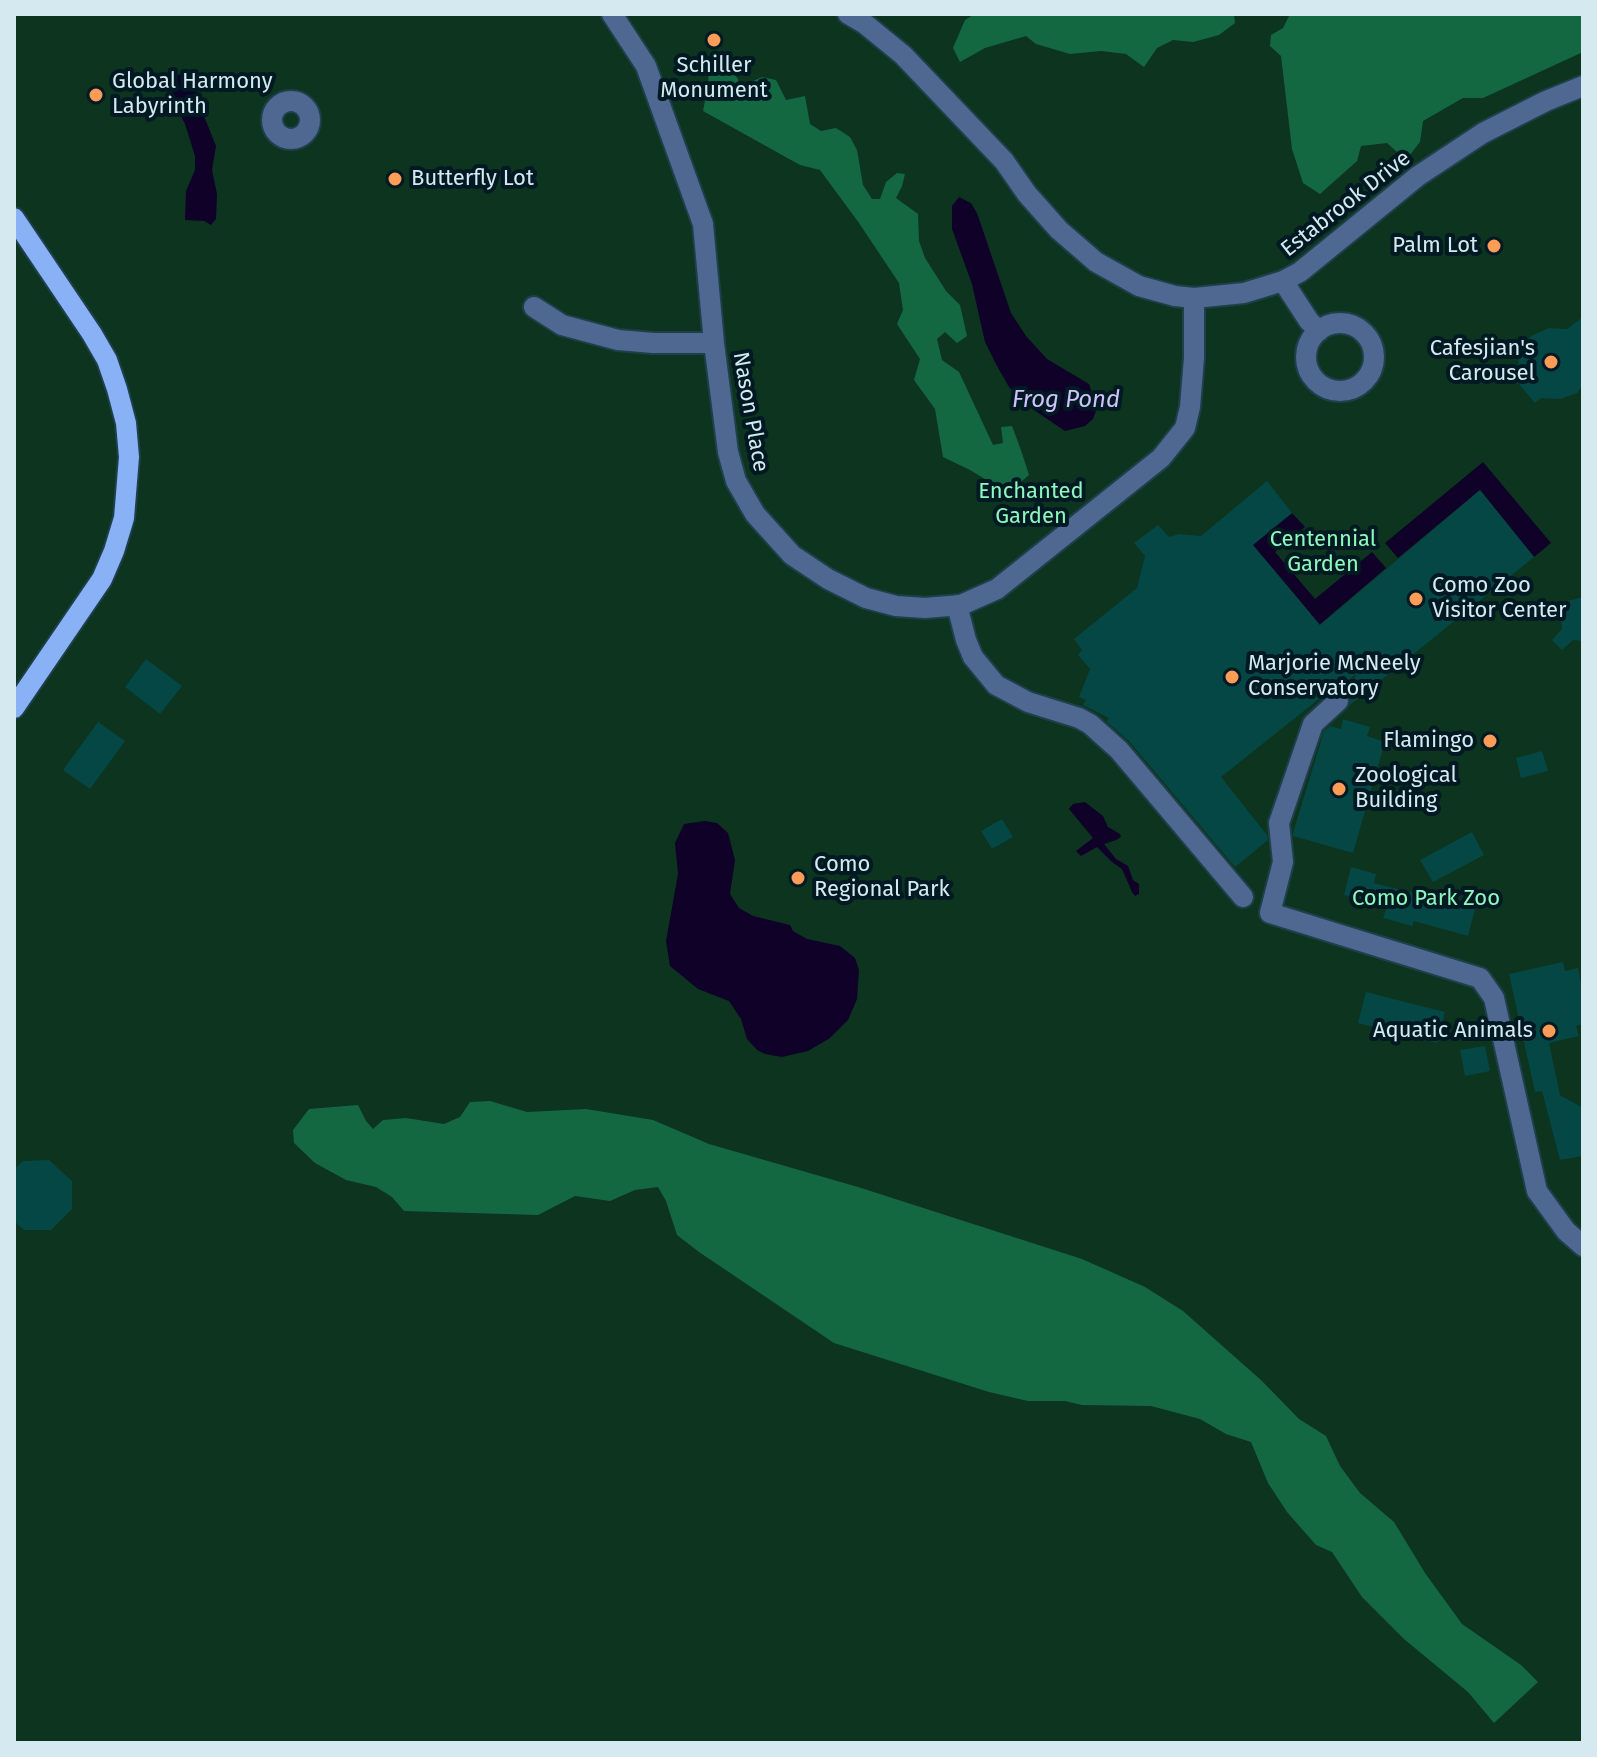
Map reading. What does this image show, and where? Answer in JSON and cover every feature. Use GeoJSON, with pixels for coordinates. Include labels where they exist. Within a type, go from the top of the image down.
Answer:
{"type":"FeatureCollection","features":[{"type":"Feature","properties":{"kind":"main road"},"geometry":{"type":"LineString","coordinates":[[14,218],[107,360],[126,423],[129,457],[124,518],[102,579],[14,708]]}},
{"type":"Feature","properties":{"kind":"street","name":"Nason Place"},"geometry":{"type":"LineString","coordinates":[[612,14],[646,66],[703,224],[714,343],[728,452],[736,481],[755,514],[792,555],[828,579],[866,598],[896,606],[925,608],[957,605],[997,589],[1174,445],[1185,428],[1190,407],[1194,298]]}},
{"type":"Feature","properties":{"kind":"street","name":"Estabrook Drive"},"geometry":{"type":"LineString","coordinates":[[848,14],[903,55],[1004,161],[1027,194],[1059,230],[1096,262],[1139,286],[1194,298],[1244,293],[1283,281],[1316,261],[1418,176],[1483,133],[1583,86]]}},
{"type":"Feature","properties":{"kind":"street"},"geometry":{"type":"LineString","coordinates":[[1283,281],[1319,331]]}},
{"type":"Feature","properties":{"kind":"street"},"geometry":{"type":"LineString","coordinates":[[534,307],[562,325],[618,340],[714,343]]}},
{"type":"Feature","properties":{"kind":"street"},"geometry":{"type":"LineString","coordinates":[[957,605],[973,657],[996,685],[1028,702],[1090,724],[1119,750],[1243,897]]}},
{"type":"Feature","properties":{"kind":"street"},"geometry":{"type":"LineString","coordinates":[[1338,701],[1313,724],[1279,823],[1283,862],[1270,913],[1480,978],[1494,998],[1537,1191],[1566,1231],[1583,1246]]}},
{"type":"Feature","properties":{"kind":"green space","name":"Como Regional Park"},"geometry":{"type":"Polygon","coordinates":[[[14,14],[1583,14],[1583,1743],[14,1743],[14,14]]]}},
{"type":"Feature","properties":{"kind":"green space"},"geometry":{"type":"Polygon","coordinates":[[[975,14],[1234,14],[1235,23],[1219,35],[1193,42],[1173,40],[1157,48],[1144,67],[1126,54],[1101,51],[1070,54],[1036,44],[1026,36],[985,48],[960,62],[953,48],[965,20],[975,14]]]}},
{"type":"Feature","properties":{"kind":"green space"},"geometry":{"type":"Polygon","coordinates":[[[1290,14],[1583,14],[1583,52],[1483,98],[1463,98],[1423,121],[1420,142],[1406,160],[1387,143],[1361,146],[1357,161],[1320,194],[1303,183],[1292,149],[1281,56],[1270,46],[1271,35],[1283,28],[1290,14]]]}},
{"type":"Feature","properties":{"kind":"green space"},"geometry":{"type":"Polygon","coordinates":[[[709,66],[728,66],[738,79],[740,96],[750,96],[751,82],[762,77],[776,80],[786,100],[805,96],[810,124],[821,131],[836,128],[850,137],[857,150],[863,185],[872,199],[880,199],[886,182],[897,173],[905,174],[896,198],[918,214],[919,241],[925,258],[946,291],[960,305],[967,336],[957,343],[945,332],[937,339],[942,360],[959,372],[993,445],[1003,443],[1001,427],[1012,426],[1022,453],[1029,475],[1008,493],[943,457],[935,409],[914,380],[920,359],[897,324],[903,310],[899,283],[859,223],[820,170],[800,165],[703,111],[709,66]]]}},
{"type":"Feature","properties":{"kind":"green space"},"geometry":{"type":"Polygon","coordinates":[[[490,1101],[527,1112],[586,1109],[653,1120],[709,1144],[858,1187],[1082,1259],[1145,1287],[1183,1311],[1262,1381],[1299,1419],[1326,1436],[1340,1466],[1360,1493],[1394,1522],[1425,1573],[1462,1624],[1521,1665],[1538,1682],[1494,1723],[1468,1692],[1404,1639],[1362,1597],[1332,1552],[1316,1545],[1287,1512],[1268,1483],[1251,1442],[1226,1434],[1200,1419],[1151,1406],[1028,1401],[989,1392],[834,1343],[677,1235],[658,1187],[635,1190],[610,1201],[575,1196],[538,1215],[404,1211],[392,1197],[376,1187],[346,1180],[315,1163],[294,1143],[293,1130],[309,1109],[358,1105],[373,1129],[383,1120],[406,1118],[444,1124],[460,1117],[470,1102],[490,1101]]]}},
{"type":"Feature","properties":{"kind":"water"},"geometry":{"type":"Polygon","coordinates":[[[180,74],[201,96],[204,116],[216,146],[212,170],[217,194],[216,219],[211,225],[204,221],[185,220],[186,191],[195,170],[195,156],[185,124],[170,95],[180,74]]]}},
{"type":"Feature","properties":{"kind":"water","name":"Frog Pond"},"geometry":{"type":"Polygon","coordinates":[[[959,197],[971,203],[977,213],[1011,313],[1026,336],[1047,359],[1089,384],[1097,408],[1093,419],[1085,426],[1065,431],[1034,410],[1009,387],[997,366],[985,342],[972,284],[952,229],[952,206],[959,197]]]}},
{"type":"Feature","properties":{"kind":"water"},"geometry":{"type":"Polygon","coordinates":[[[1483,462],[1551,543],[1534,557],[1480,490],[1398,558],[1385,543],[1483,462]]]}},
{"type":"Feature","properties":{"kind":"water"},"geometry":{"type":"Polygon","coordinates":[[[1292,513],[1305,527],[1275,552],[1315,599],[1372,552],[1386,568],[1304,638],[1311,614],[1262,556],[1245,569],[1226,566],[1292,513]]]}},
{"type":"Feature","properties":{"kind":"water"},"geometry":{"type":"Polygon","coordinates":[[[1085,802],[1103,816],[1108,827],[1120,834],[1121,837],[1104,844],[1116,859],[1128,866],[1133,880],[1139,884],[1139,894],[1135,896],[1122,869],[1097,847],[1081,856],[1076,851],[1093,838],[1069,809],[1073,804],[1085,802]]]}},
{"type":"Feature","properties":{"kind":"water"},"geometry":{"type":"Polygon","coordinates":[[[717,823],[728,833],[735,860],[730,894],[739,908],[753,916],[790,925],[793,931],[807,939],[840,946],[855,958],[859,970],[857,999],[848,1020],[830,1038],[808,1051],[782,1057],[757,1050],[747,1039],[741,1019],[729,1001],[698,989],[670,966],[666,941],[678,874],[675,843],[684,824],[717,823]]]}},
{"type":"Feature","properties":{"kind":"building","name":"Cafesjian's Carousel"},"geometry":{"type":"Polygon","coordinates":[[[1583,317],[1583,385],[1577,393],[1560,399],[1541,398],[1535,403],[1512,376],[1518,371],[1519,354],[1531,336],[1549,328],[1567,329],[1583,317]]]}},
{"type":"Feature","properties":{"kind":"building","name":"Marjorie McNeely Conservatory"},"geometry":{"type":"Polygon","coordinates":[[[1267,481],[1292,513],[1253,545],[1320,625],[1480,490],[1534,557],[1350,705],[1356,674],[1329,691],[1221,777],[1268,840],[1235,867],[1129,741],[1106,721],[1109,718],[1083,705],[1086,700],[1079,697],[1090,669],[1078,655],[1082,650],[1074,639],[1137,588],[1145,556],[1134,543],[1158,525],[1169,537],[1179,534],[1201,536],[1267,481]]]}},
{"type":"Feature","properties":{"kind":"building"},"geometry":{"type":"Polygon","coordinates":[[[1583,597],[1583,641],[1573,640],[1562,650],[1552,640],[1562,629],[1561,612],[1568,601],[1583,597]]]}},
{"type":"Feature","properties":{"kind":"building"},"geometry":{"type":"Polygon","coordinates":[[[146,659],[182,686],[160,714],[125,687],[146,659]]]}},
{"type":"Feature","properties":{"kind":"building","name":"Zoological Building"},"geometry":{"type":"Polygon","coordinates":[[[1343,719],[1370,727],[1367,736],[1385,742],[1353,853],[1293,836],[1324,731],[1330,726],[1341,729],[1343,719]]]}},
{"type":"Feature","properties":{"kind":"building"},"geometry":{"type":"Polygon","coordinates":[[[98,722],[125,741],[90,789],[63,770],[98,722]]]}},
{"type":"Feature","properties":{"kind":"building"},"geometry":{"type":"Polygon","coordinates":[[[1542,751],[1548,771],[1521,778],[1516,758],[1542,751]]]}},
{"type":"Feature","properties":{"kind":"building"},"geometry":{"type":"Polygon","coordinates":[[[1002,819],[1013,837],[992,849],[981,831],[1002,819]]]}},
{"type":"Feature","properties":{"kind":"building"},"geometry":{"type":"Polygon","coordinates":[[[1472,832],[1484,855],[1433,882],[1420,860],[1472,832]]]}},
{"type":"Feature","properties":{"kind":"building"},"geometry":{"type":"Polygon","coordinates":[[[1351,867],[1376,874],[1374,883],[1475,909],[1468,936],[1414,921],[1412,926],[1383,918],[1387,906],[1344,895],[1351,867]]]}},
{"type":"Feature","properties":{"kind":"building","name":"Aquatic Animals"},"geometry":{"type":"Polygon","coordinates":[[[1563,962],[1565,971],[1578,968],[1583,993],[1583,1024],[1576,1026],[1579,1036],[1549,1043],[1560,1095],[1583,1108],[1583,1156],[1560,1160],[1542,1091],[1535,1092],[1509,974],[1563,962]]]}},
{"type":"Feature","properties":{"kind":"building"},"geometry":{"type":"Polygon","coordinates":[[[1366,992],[1445,1012],[1437,1043],[1358,1023],[1366,992]]]}},
{"type":"Feature","properties":{"kind":"building"},"geometry":{"type":"Polygon","coordinates":[[[1485,1046],[1490,1071],[1465,1076],[1460,1050],[1485,1046]]]}},
{"type":"Feature","properties":{"kind":"building"},"geometry":{"type":"Polygon","coordinates":[[[49,1160],[72,1181],[72,1209],[51,1230],[24,1230],[14,1221],[14,1169],[23,1161],[49,1160]]]}},
{"type":"Feature","properties":{"kind":"place","name":"Schiller Monument"},"geometry":{"type":"Point","coordinates":[714,40]}},
{"type":"Feature","properties":{"kind":"place","name":"Global Harmony Labyrinth"},"geometry":{"type":"Point","coordinates":[96,95]}},
{"type":"Feature","properties":{"kind":"place","name":"Butterfly Lot"},"geometry":{"type":"Point","coordinates":[395,179]}},
{"type":"Feature","properties":{"kind":"place","name":"Palm Lot"},"geometry":{"type":"Point","coordinates":[1494,246]}},
{"type":"Feature","properties":{"kind":"place","name":"Cafesjian's Carousel"},"geometry":{"type":"Point","coordinates":[1551,362]}},
{"type":"Feature","properties":{"kind":"place","name":"Como Zoo Visitor Center"},"geometry":{"type":"Point","coordinates":[1416,599]}},
{"type":"Feature","properties":{"kind":"place","name":"Marjorie McNeely Conservatory"},"geometry":{"type":"Point","coordinates":[1232,677]}},
{"type":"Feature","properties":{"kind":"place","name":"Flamingo"},"geometry":{"type":"Point","coordinates":[1490,741]}},
{"type":"Feature","properties":{"kind":"place","name":"Zoological Building"},"geometry":{"type":"Point","coordinates":[1339,789]}},
{"type":"Feature","properties":{"kind":"place","name":"Como Regional Park"},"geometry":{"type":"Point","coordinates":[798,878]}},
{"type":"Feature","properties":{"kind":"place","name":"Aquatic Animals"},"geometry":{"type":"Point","coordinates":[1549,1031]}},
{"type":"Feature","properties":{"kind":"park label","name":"Enchanted Garden"},"geometry":{"type":"Point","coordinates":[1031,504]}},
{"type":"Feature","properties":{"kind":"park label","name":"Centennial Garden"},"geometry":{"type":"Point","coordinates":[1323,552]}},
{"type":"Feature","properties":{"kind":"park label","name":"Como Park Zoo"},"geometry":{"type":"Point","coordinates":[1426,899]}}]}
